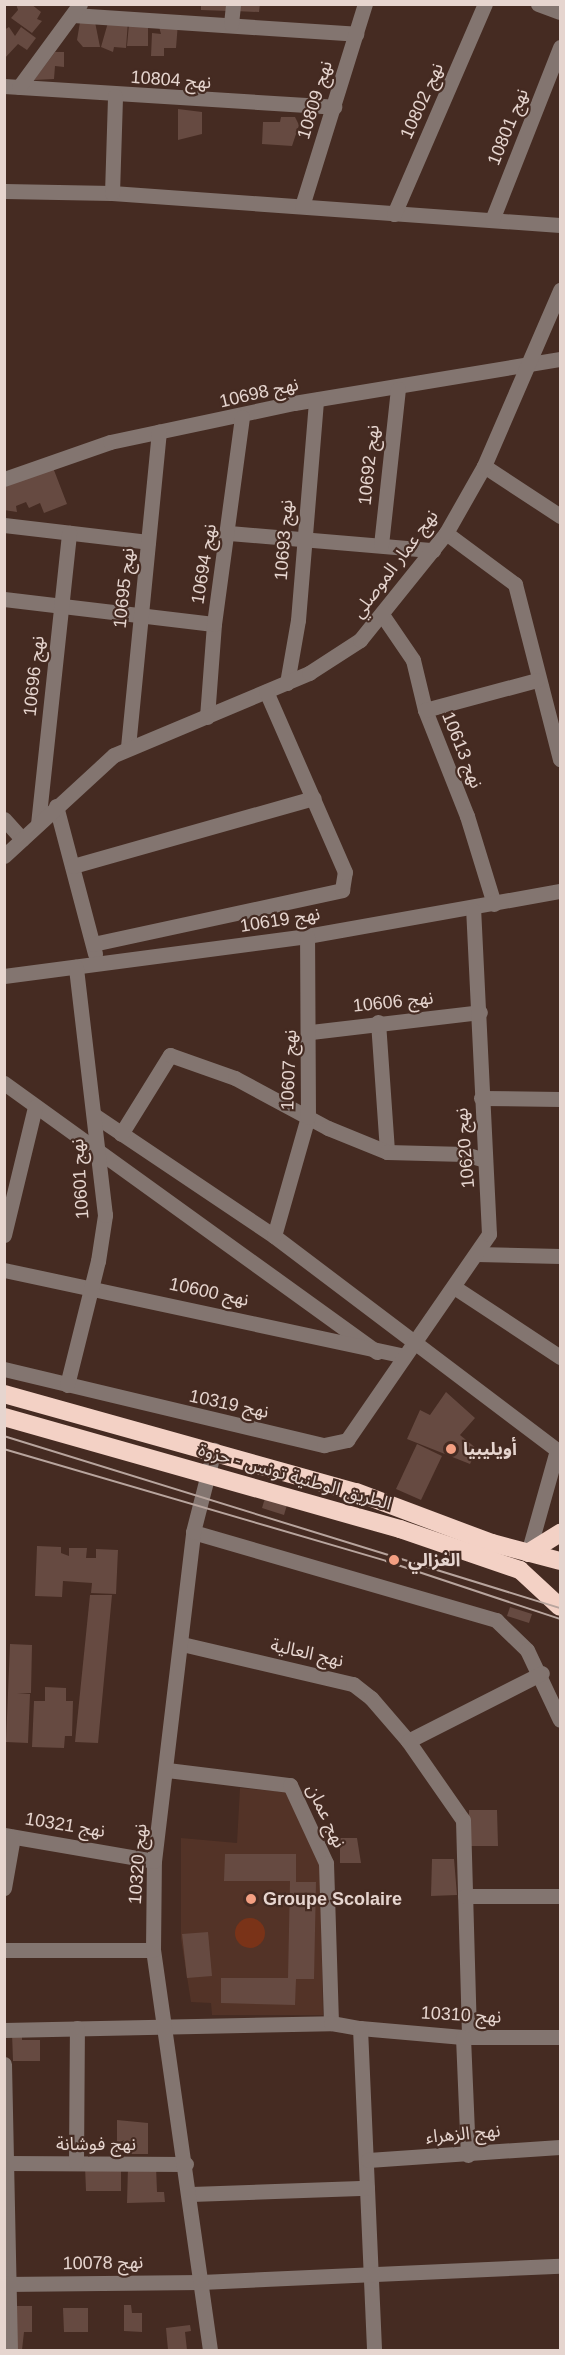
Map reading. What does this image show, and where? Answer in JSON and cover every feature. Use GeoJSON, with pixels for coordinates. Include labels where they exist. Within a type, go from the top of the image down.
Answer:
{"type":"FeatureCollection","features":[{"type":"Feature","properties":{"kind":"highway","name":"الطريق الوطنية تونس - حزوة"},"geometry":{"type":"LineString","coordinates":[[4,1394],[214,1450],[356,1492],[528,1553],[561,1561]]}},
{"type":"Feature","properties":{"kind":"highway","name":"الطريق الوطنية تونس - حزوة"},"geometry":{"type":"LineString","coordinates":[[4,1417],[400,1529],[520,1570],[561,1607]]}},
{"type":"Feature","properties":{"kind":"highway"},"geometry":{"type":"LineString","coordinates":[[528,1553],[561,1533]]}},
{"type":"Feature","properties":{"kind":"street"},"geometry":{"type":"LineString","coordinates":[[231,24],[232,4]]}},
{"type":"Feature","properties":{"kind":"street","name":"نهج 10809"},"geometry":{"type":"LineString","coordinates":[[302,206],[365,4]]}},
{"type":"Feature","properties":{"kind":"street","name":"نهج 10802"},"geometry":{"type":"LineString","coordinates":[[394,214],[485,4]]}},
{"type":"Feature","properties":{"kind":"street"},"geometry":{"type":"LineString","coordinates":[[538,4],[561,12]]}},
{"type":"Feature","properties":{"kind":"street"},"geometry":{"type":"LineString","coordinates":[[12,86],[76,10],[356,34]]}},
{"type":"Feature","properties":{"kind":"street","name":"نهج 10801"},"geometry":{"type":"LineString","coordinates":[[492,220],[561,48]]}},
{"type":"Feature","properties":{"kind":"street","name":"نهج 10804"},"geometry":{"type":"LineString","coordinates":[[12,86],[115,96],[334,107]]}},
{"type":"Feature","properties":{"kind":"street"},"geometry":{"type":"LineString","coordinates":[[112,193],[115,96]]}},
{"type":"Feature","properties":{"kind":"street"},"geometry":{"type":"LineString","coordinates":[[4,191],[112,193],[561,225]]}},
{"type":"Feature","properties":{"kind":"street","name":"نهج عمار الموصلي"},"geometry":{"type":"LineString","coordinates":[[4,856],[56,806],[128,747],[287,683],[346,653],[383,616],[446,533],[484,466],[526,363],[561,290]]}},
{"type":"Feature","properties":{"kind":"street","name":"نهج 10698"},"geometry":{"type":"LineString","coordinates":[[4,479],[75,452],[159,432],[242,417],[316,400],[398,389],[526,363],[561,359]]}},
{"type":"Feature","properties":{"kind":"street","name":"نهج 10692"},"geometry":{"type":"LineString","coordinates":[[381,545],[398,389]]}},
{"type":"Feature","properties":{"kind":"street","name":"نهج 10693"},"geometry":{"type":"LineString","coordinates":[[287,683],[305,541],[316,400]]}},
{"type":"Feature","properties":{"kind":"street","name":"نهج 10694"},"geometry":{"type":"LineString","coordinates":[[207,717],[214,624],[229,533],[242,417]]}},
{"type":"Feature","properties":{"kind":"street","name":"نهج 10695"},"geometry":{"type":"LineString","coordinates":[[128,747],[159,432]]}},
{"type":"Feature","properties":{"kind":"street"},"geometry":{"type":"LineString","coordinates":[[484,466],[561,516]]}},
{"type":"Feature","properties":{"kind":"street"},"geometry":{"type":"LineString","coordinates":[[4,525],[148,542]]}},
{"type":"Feature","properties":{"kind":"street","name":"نهج 10696"},"geometry":{"type":"LineString","coordinates":[[38,824],[69,533]]}},
{"type":"Feature","properties":{"kind":"street"},"geometry":{"type":"LineString","coordinates":[[229,533],[433,550]]}},
{"type":"Feature","properties":{"kind":"street"},"geometry":{"type":"LineString","coordinates":[[446,533],[515,584],[537,680],[556,725],[561,759]]}},
{"type":"Feature","properties":{"kind":"street"},"geometry":{"type":"LineString","coordinates":[[4,599],[214,624]]}},
{"type":"Feature","properties":{"kind":"street","name":"نهج 10613"},"geometry":{"type":"LineString","coordinates":[[383,616],[413,660],[425,710],[467,816],[494,904]]}},
{"type":"Feature","properties":{"kind":"street"},"geometry":{"type":"LineString","coordinates":[[425,710],[537,680]]}},
{"type":"Feature","properties":{"kind":"street"},"geometry":{"type":"LineString","coordinates":[[93,944],[342,890],[347,879],[266,691]]}},
{"type":"Feature","properties":{"kind":"street"},"geometry":{"type":"LineString","coordinates":[[73,866],[314,798]]}},
{"type":"Feature","properties":{"kind":"street"},"geometry":{"type":"LineString","coordinates":[[56,806],[98,967]]}},
{"type":"Feature","properties":{"kind":"street"},"geometry":{"type":"LineString","coordinates":[[4,819],[22,839]]}},
{"type":"Feature","properties":{"kind":"street","name":"نهج 10619"},"geometry":{"type":"LineString","coordinates":[[4,976],[76,967],[98,967],[307,936],[473,910],[561,891]]}},
{"type":"Feature","properties":{"kind":"street","name":"نهج 10620"},"geometry":{"type":"LineString","coordinates":[[404,1356],[489,1234],[480,1098],[480,1012],[473,910]]}},
{"type":"Feature","properties":{"kind":"street","name":"نهج 10607"},"geometry":{"type":"LineString","coordinates":[[274,1236],[308,1117],[311,1032],[307,936]]}},
{"type":"Feature","properties":{"kind":"street","name":"نهج 10601"},"geometry":{"type":"LineString","coordinates":[[67,1385],[91,1288],[105,1215],[76,967]]}},
{"type":"Feature","properties":{"kind":"street","name":"نهج 10606"},"geometry":{"type":"LineString","coordinates":[[311,1032],[378,1022],[480,1012]]}},
{"type":"Feature","properties":{"kind":"street"},"geometry":{"type":"LineString","coordinates":[[378,1022],[387,1152]]}},
{"type":"Feature","properties":{"kind":"street"},"geometry":{"type":"LineString","coordinates":[[121,1134],[170,1055],[235,1078],[308,1117],[387,1152],[465,1154],[485,1160]]}},
{"type":"Feature","properties":{"kind":"street"},"geometry":{"type":"LineString","coordinates":[[4,1083],[377,1352]]}},
{"type":"Feature","properties":{"kind":"street"},"geometry":{"type":"LineString","coordinates":[[480,1098],[561,1100]]}},
{"type":"Feature","properties":{"kind":"street"},"geometry":{"type":"LineString","coordinates":[[4,1235],[35,1107]]}},
{"type":"Feature","properties":{"kind":"street"},"geometry":{"type":"LineString","coordinates":[[94,1115],[274,1236],[559,1448],[528,1553]]}},
{"type":"Feature","properties":{"kind":"street"},"geometry":{"type":"LineString","coordinates":[[477,1254],[561,1256]]}},
{"type":"Feature","properties":{"kind":"street","name":"نهج 10600"},"geometry":{"type":"LineString","coordinates":[[4,1270],[404,1356]]}},
{"type":"Feature","properties":{"kind":"street"},"geometry":{"type":"LineString","coordinates":[[454,1287],[561,1358]]}},
{"type":"Feature","properties":{"kind":"street","name":"نهج 10319"},"geometry":{"type":"LineString","coordinates":[[4,1369],[331,1446],[347,1440],[404,1356]]}},
{"type":"Feature","properties":{"kind":"street","name":"نهج 10320"},"geometry":{"type":"LineString","coordinates":[[210,2350],[167,2025],[153,1950],[154,1861],[182,1644],[193,1532],[214,1450]]}},
{"type":"Feature","properties":{"kind":"street"},"geometry":{"type":"LineString","coordinates":[[193,1532],[496,1620],[514,1633],[542,1673],[561,1720]]}},
{"type":"Feature","properties":{"kind":"street","name":"نهج العالية"},"geometry":{"type":"LineString","coordinates":[[182,1644],[352,1684],[371,1698],[404,1738],[463,1820],[468,2155]]}},
{"type":"Feature","properties":{"kind":"street"},"geometry":{"type":"LineString","coordinates":[[404,1738],[542,1673]]}},
{"type":"Feature","properties":{"kind":"street","name":"نهج عمان"},"geometry":{"type":"LineString","coordinates":[[167,1770],[290,1785],[326,1863],[331,2023]]}},
{"type":"Feature","properties":{"kind":"street"},"geometry":{"type":"LineString","coordinates":[[4,1888],[9,1836]]}},
{"type":"Feature","properties":{"kind":"street","name":"نهج 10321"},"geometry":{"type":"LineString","coordinates":[[9,1836],[154,1861]]}},
{"type":"Feature","properties":{"kind":"street"},"geometry":{"type":"LineString","coordinates":[[465,1896],[561,1896]]}},
{"type":"Feature","properties":{"kind":"street"},"geometry":{"type":"LineString","coordinates":[[4,1950],[153,1950]]}},
{"type":"Feature","properties":{"kind":"street","name":"نهج 10310"},"geometry":{"type":"LineString","coordinates":[[4,2030],[331,2023],[360,2028],[466,2037],[561,2037]]}},
{"type":"Feature","properties":{"kind":"street"},"geometry":{"type":"LineString","coordinates":[[76,2028],[76,2163]]}},
{"type":"Feature","properties":{"kind":"street"},"geometry":{"type":"LineString","coordinates":[[360,2028],[368,2160],[367,2188],[374,2350]]}},
{"type":"Feature","properties":{"kind":"street"},"geometry":{"type":"LineString","coordinates":[[4,2064],[10,2350]]}},
{"type":"Feature","properties":{"kind":"street","name":"نهج الزهراء"},"geometry":{"type":"LineString","coordinates":[[368,2160],[468,2155],[561,2146]]}},
{"type":"Feature","properties":{"kind":"street","name":"نهج فوشانة"},"geometry":{"type":"LineString","coordinates":[[7,2163],[186,2164]]}},
{"type":"Feature","properties":{"kind":"street"},"geometry":{"type":"LineString","coordinates":[[190,2194],[367,2188]]}},
{"type":"Feature","properties":{"kind":"street","name":"نهج 10078"},"geometry":{"type":"LineString","coordinates":[[7,2284],[201,2282],[561,2266]]}},
{"type":"Feature","properties":{"kind":"shaded area","name":"Groupe Scolaire"},"geometry":{"type":"Polygon","coordinates":[[[240,1788],[286,1792],[320,1864],[323,2015],[212,2015],[211,2003],[191,2002],[181,1939],[181,1838],[237,1843],[240,1788]]]}},
{"type":"Feature","properties":{"kind":"shaded area"},"geometry":{"type":"Polygon","coordinates":[[[250,1918],[261,1922],[265,1933],[261,1944],[250,1948],[239,1944],[235,1933],[239,1922],[250,1918]]]}},
{"type":"Feature","properties":{"kind":"building"},"geometry":{"type":"Polygon","coordinates":[[[16,4],[31,4],[41,12],[37,19],[42,21],[32,33],[11,18],[18,10],[16,4]]]}},
{"type":"Feature","properties":{"kind":"building"},"geometry":{"type":"Polygon","coordinates":[[[201,4],[229,4],[229,11],[201,10],[201,4]]]}},
{"type":"Feature","properties":{"kind":"building"},"geometry":{"type":"Polygon","coordinates":[[[236,4],[260,4],[259,12],[235,11],[236,4]]]}},
{"type":"Feature","properties":{"kind":"building"},"geometry":{"type":"Polygon","coordinates":[[[109,19],[128,21],[126,48],[114,47],[113,52],[101,47],[109,19]]]}},
{"type":"Feature","properties":{"kind":"building"},"geometry":{"type":"Polygon","coordinates":[[[80,22],[95,22],[100,47],[83,47],[77,40],[80,22]]]}},
{"type":"Feature","properties":{"kind":"building"},"geometry":{"type":"Polygon","coordinates":[[[148,23],[148,46],[127,46],[129,24],[148,23]]]}},
{"type":"Feature","properties":{"kind":"building"},"geometry":{"type":"Polygon","coordinates":[[[158,23],[178,23],[176,48],[164,48],[164,56],[151,56],[152,33],[161,34],[158,23]]]}},
{"type":"Feature","properties":{"kind":"building"},"geometry":{"type":"Polygon","coordinates":[[[9,27],[15,36],[21,27],[36,38],[27,50],[18,44],[4,59],[4,30],[9,27]]]}},
{"type":"Feature","properties":{"kind":"building"},"geometry":{"type":"Polygon","coordinates":[[[55,52],[64,52],[64,67],[55,66],[54,79],[34,80],[55,52]]]}},
{"type":"Feature","properties":{"kind":"building"},"geometry":{"type":"Polygon","coordinates":[[[178,109],[202,112],[202,134],[178,140],[178,109]]]}},
{"type":"Feature","properties":{"kind":"building"},"geometry":{"type":"Polygon","coordinates":[[[281,117],[295,117],[299,125],[292,146],[262,144],[263,122],[280,122],[281,117]]]}},
{"type":"Feature","properties":{"kind":"building"},"geometry":{"type":"Polygon","coordinates":[[[52,465],[67,504],[44,513],[40,503],[29,508],[26,502],[16,506],[17,512],[4,510],[4,484],[52,465]]]}},
{"type":"Feature","properties":{"kind":"building"},"geometry":{"type":"Polygon","coordinates":[[[446,1392],[475,1418],[460,1435],[477,1449],[470,1464],[407,1439],[420,1410],[430,1415],[446,1392]]]}},
{"type":"Feature","properties":{"kind":"building"},"geometry":{"type":"Polygon","coordinates":[[[417,1444],[442,1456],[421,1500],[396,1489],[417,1444]]]}},
{"type":"Feature","properties":{"kind":"building"},"geometry":{"type":"Polygon","coordinates":[[[265,1498],[287,1505],[284,1515],[262,1508],[265,1498]]]}},
{"type":"Feature","properties":{"kind":"building"},"geometry":{"type":"Polygon","coordinates":[[[37,1546],[61,1547],[61,1553],[69,1556],[69,1548],[87,1548],[86,1558],[96,1558],[96,1549],[118,1550],[116,1594],[91,1593],[92,1583],[63,1581],[62,1597],[35,1596],[37,1546]]]}},
{"type":"Feature","properties":{"kind":"building"},"geometry":{"type":"Polygon","coordinates":[[[90,1595],[112,1595],[98,1743],[75,1742],[90,1595]]]}},
{"type":"Feature","properties":{"kind":"building"},"geometry":{"type":"Polygon","coordinates":[[[510,1607],[532,1614],[529,1623],[507,1616],[510,1607]]]}},
{"type":"Feature","properties":{"kind":"building"},"geometry":{"type":"Polygon","coordinates":[[[10,1644],[32,1645],[31,1693],[17,1693],[30,1694],[28,1743],[6,1742],[10,1644]]]}},
{"type":"Feature","properties":{"kind":"building"},"geometry":{"type":"Polygon","coordinates":[[[45,1687],[66,1688],[66,1701],[73,1701],[72,1736],[65,1736],[64,1748],[32,1747],[34,1701],[45,1701],[45,1687]]]}},
{"type":"Feature","properties":{"kind":"building"},"geometry":{"type":"Polygon","coordinates":[[[469,1810],[497,1810],[498,1846],[469,1846],[469,1810]]]}},
{"type":"Feature","properties":{"kind":"building"},"geometry":{"type":"Polygon","coordinates":[[[340,1838],[357,1838],[361,1863],[340,1863],[340,1838]]]}},
{"type":"Feature","properties":{"kind":"building"},"geometry":{"type":"Polygon","coordinates":[[[225,1854],[296,1854],[296,1882],[316,1882],[314,1979],[296,1979],[295,2005],[221,2003],[221,1978],[288,1978],[290,1881],[224,1881],[225,1854]]]}},
{"type":"Feature","properties":{"kind":"building"},"geometry":{"type":"Polygon","coordinates":[[[432,1859],[454,1859],[457,1895],[431,1896],[432,1859]]]}},
{"type":"Feature","properties":{"kind":"building"},"geometry":{"type":"Polygon","coordinates":[[[208,1932],[212,1976],[187,1978],[182,1934],[208,1932]]]}},
{"type":"Feature","properties":{"kind":"building"},"geometry":{"type":"Polygon","coordinates":[[[22,2032],[22,2040],[40,2040],[40,2061],[13,2061],[12,2033],[22,2032]]]}},
{"type":"Feature","properties":{"kind":"building"},"geometry":{"type":"Polygon","coordinates":[[[117,2120],[148,2123],[148,2154],[126,2154],[126,2143],[117,2143],[117,2120]]]}},
{"type":"Feature","properties":{"kind":"building"},"geometry":{"type":"Polygon","coordinates":[[[85,2166],[121,2167],[121,2191],[86,2191],[85,2166]]]}},
{"type":"Feature","properties":{"kind":"building"},"geometry":{"type":"Polygon","coordinates":[[[156,2166],[157,2192],[164,2192],[165,2202],[127,2203],[128,2167],[156,2166]]]}},
{"type":"Feature","properties":{"kind":"building"},"geometry":{"type":"Polygon","coordinates":[[[124,2305],[131,2305],[132,2313],[142,2313],[142,2332],[124,2331],[124,2305]]]}},
{"type":"Feature","properties":{"kind":"building"},"geometry":{"type":"Polygon","coordinates":[[[12,2306],[32,2306],[32,2332],[24,2332],[22,2350],[12,2350],[12,2306]]]}},
{"type":"Feature","properties":{"kind":"building"},"geometry":{"type":"Polygon","coordinates":[[[63,2308],[88,2308],[88,2332],[64,2332],[63,2308]]]}},
{"type":"Feature","properties":{"kind":"building"},"geometry":{"type":"Polygon","coordinates":[[[190,2325],[191,2331],[185,2332],[187,2350],[168,2350],[166,2328],[190,2325]]]}},
{"type":"Feature","properties":{"kind":"tram line"},"geometry":{"type":"LineString","coordinates":[[4,1436],[560,1608]]}},
{"type":"Feature","properties":{"kind":"tram line"},"geometry":{"type":"LineString","coordinates":[[4,1449],[386,1561],[560,1619]]}},
{"type":"Feature","properties":{"kind":"place","name":"أويليبيا"},"geometry":{"type":"Point","coordinates":[451,1449]}},
{"type":"Feature","properties":{"kind":"place","name":"الغزالي"},"geometry":{"type":"Point","coordinates":[394,1560]}},
{"type":"Feature","properties":{"kind":"place","name":"Groupe Scolaire"},"geometry":{"type":"Point","coordinates":[251,1899]}}]}
